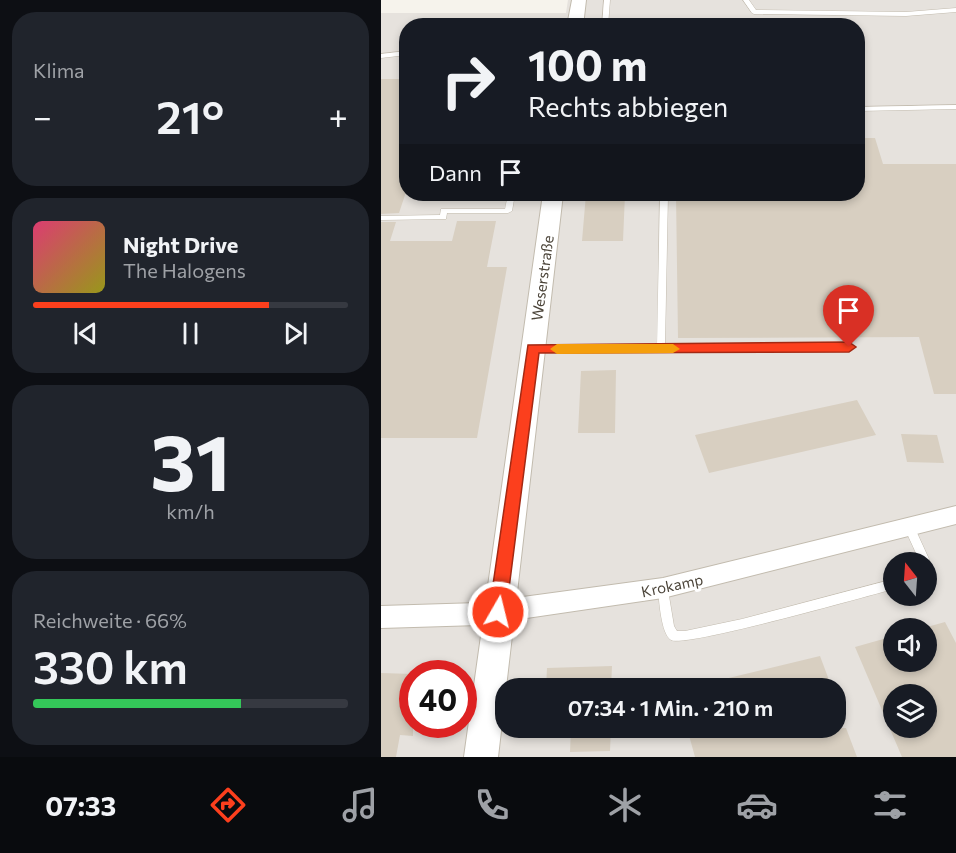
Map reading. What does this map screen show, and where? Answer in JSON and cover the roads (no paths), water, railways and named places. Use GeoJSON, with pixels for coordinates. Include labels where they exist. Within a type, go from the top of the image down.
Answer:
{"type":"FeatureCollection","features":[{"type":"Feature","properties":{"kind":"street"},"geometry":{"type":"LineString","coordinates":[[577,18],[579,0]]}},
{"type":"Feature","properties":{"kind":"street","name":"Weserstraße"},"geometry":{"type":"LineString","coordinates":[[481,757],[552,201]]}},
{"type":"Feature","properties":{"kind":"street","name":"Krokamp"},"geometry":{"type":"LineString","coordinates":[[381,617],[498,612],[663,588],[956,514]]}},
{"type":"Feature","properties":{"kind":"lane"},"geometry":{"type":"LineString","coordinates":[[606,18],[607,0]]}},
{"type":"Feature","properties":{"kind":"lane"},"geometry":{"type":"LineString","coordinates":[[747,0],[755,12],[906,14],[956,10]]}},
{"type":"Feature","properties":{"kind":"lane"},"geometry":{"type":"LineString","coordinates":[[381,56],[399,54]]}},
{"type":"Feature","properties":{"kind":"lane"},"geometry":{"type":"LineString","coordinates":[[865,109],[956,107]]}},
{"type":"Feature","properties":{"kind":"lane"},"geometry":{"type":"LineString","coordinates":[[381,218],[443,217],[444,211],[508,211],[510,201]]}},
{"type":"Feature","properties":{"kind":"lane"},"geometry":{"type":"LineString","coordinates":[[661,349],[664,201]]}},
{"type":"Feature","properties":{"kind":"lane"},"geometry":{"type":"LineString","coordinates":[[533,348],[849,347]]}},
{"type":"Feature","properties":{"kind":"lane"},"geometry":{"type":"LineString","coordinates":[[909,527],[920,552]]}},
{"type":"Feature","properties":{"kind":"lane"},"geometry":{"type":"LineString","coordinates":[[663,588],[669,627],[674,636],[685,636],[742,624],[883,587]]}}]}
